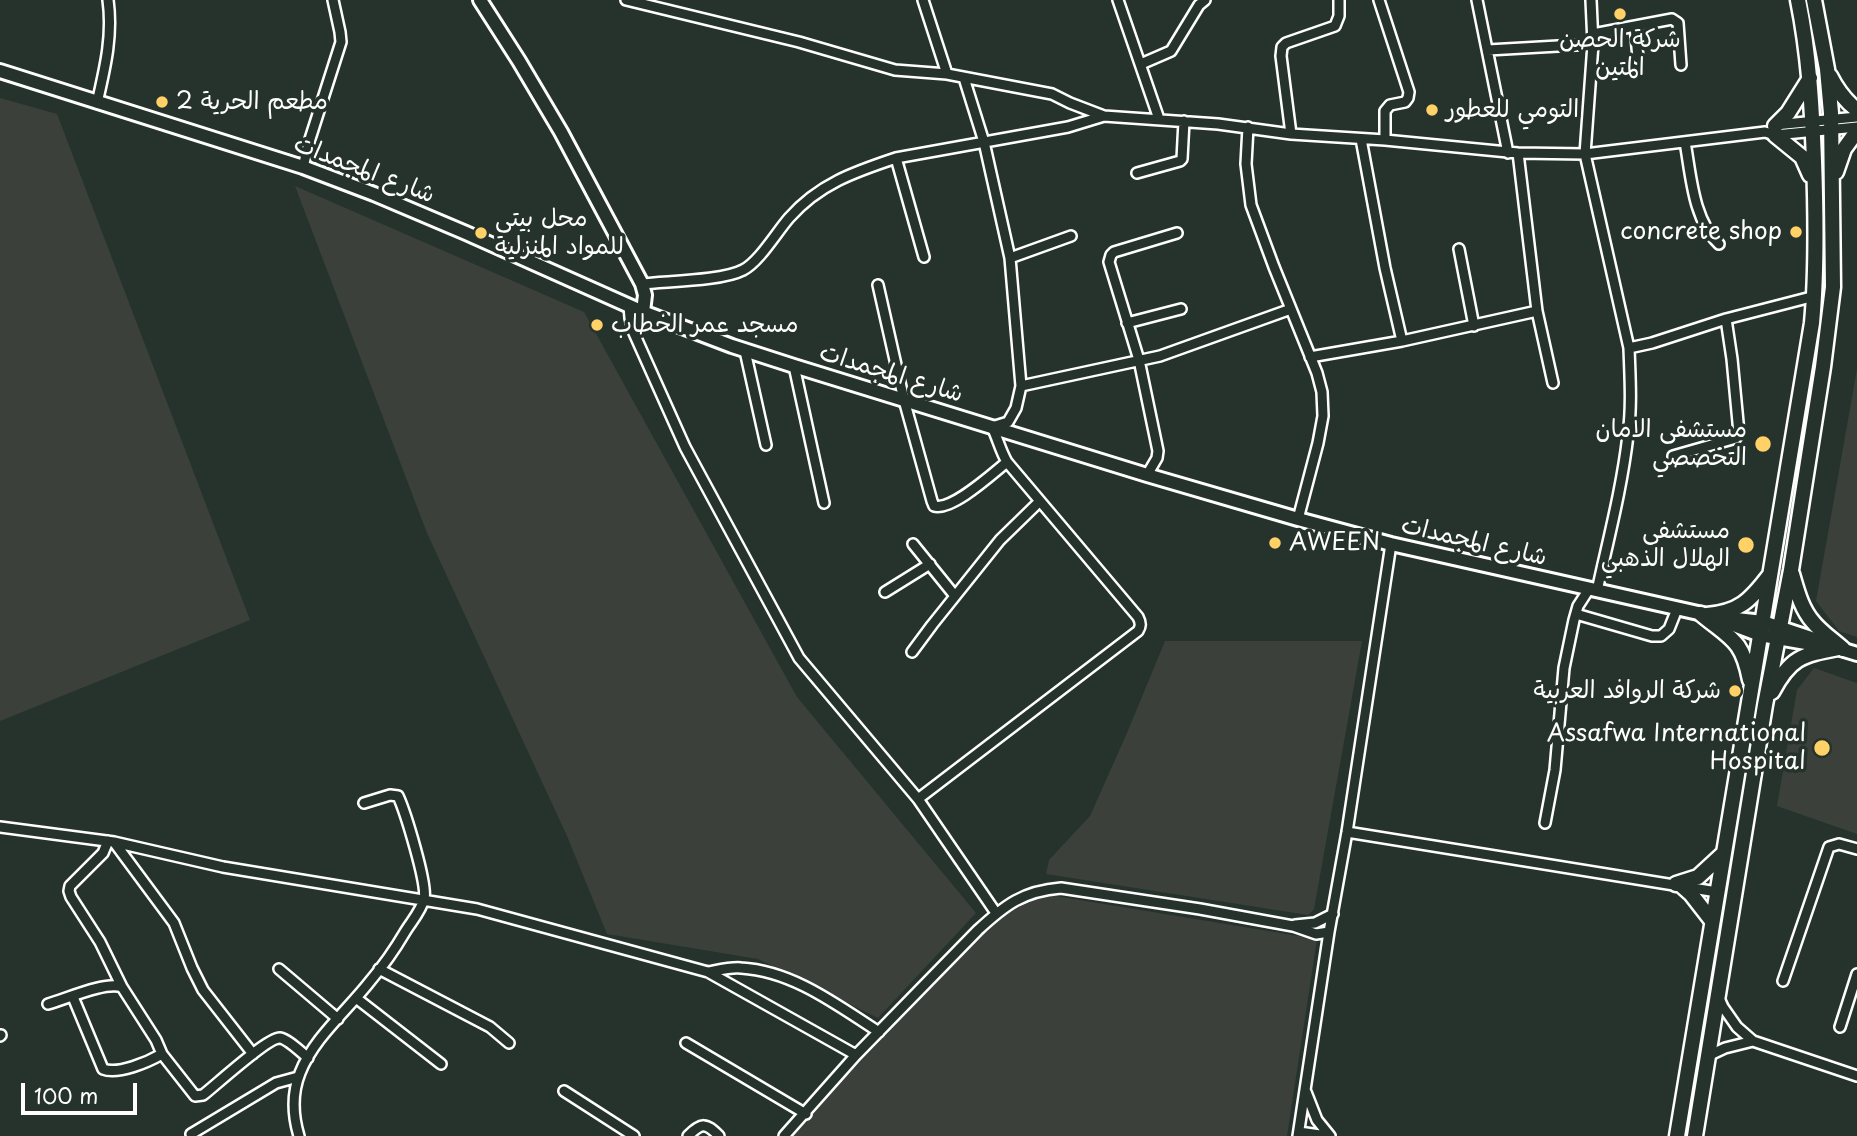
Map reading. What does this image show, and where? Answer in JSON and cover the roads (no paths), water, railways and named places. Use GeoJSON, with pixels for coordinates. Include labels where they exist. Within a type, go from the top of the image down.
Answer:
{"type":"FeatureCollection","features":[{"type":"Feature","properties":{"kind":"main road"},"geometry":{"type":"LineString","coordinates":[[480,0],[561,132],[642,284],[645,295],[643,312]]}},
{"type":"Feature","properties":{"kind":"main road"},"geometry":{"type":"LineString","coordinates":[[1677,1136],[1772,573],[1815,296],[1813,126],[1810,77],[1798,0]]}},
{"type":"Feature","properties":{"kind":"main road"},"geometry":{"type":"LineString","coordinates":[[1695,1136],[1765,705],[1791,570],[1824,367],[1832,300],[1831,124],[1827,69],[1814,0]]}},
{"type":"Feature","properties":{"kind":"main road"},"geometry":{"type":"LineString","coordinates":[[1827,69],[1836,88],[1857,110]]}},
{"type":"Feature","properties":{"kind":"main road","name":"شارع المجمدات"},"geometry":{"type":"LineString","coordinates":[[0,71],[303,167],[466,233],[643,312],[745,351],[1298,519],[1391,544],[1762,628],[1842,649]]}},
{"type":"Feature","properties":{"kind":"main road"},"geometry":{"type":"LineString","coordinates":[[1810,77],[1788,113],[1771,131],[1802,157],[1808,167],[1815,201]]}},
{"type":"Feature","properties":{"kind":"main road"},"geometry":{"type":"LineString","coordinates":[[1832,184],[1839,160],[1857,129]]}},
{"type":"Feature","properties":{"kind":"main road"},"geometry":{"type":"LineString","coordinates":[[1791,570],[1807,613],[1842,649]]}},
{"type":"Feature","properties":{"kind":"main road"},"geometry":{"type":"LineString","coordinates":[[1707,616],[1744,604],[1772,573]]}},
{"type":"Feature","properties":{"kind":"main road"},"geometry":{"type":"LineString","coordinates":[[1707,616],[1740,647],[1752,687]]}},
{"type":"Feature","properties":{"kind":"main road"},"geometry":{"type":"LineString","coordinates":[[1765,705],[1780,676],[1791,664],[1809,654],[1842,649]]}},
{"type":"Feature","properties":{"kind":"main road"},"geometry":{"type":"LineString","coordinates":[[1679,885],[1698,877],[1724,853]]}},
{"type":"Feature","properties":{"kind":"main road"},"geometry":{"type":"LineString","coordinates":[[1679,885],[1691,894],[1712,921]]}},
{"type":"Feature","properties":{"kind":"street"},"geometry":{"type":"LineString","coordinates":[[97,103],[110,40],[108,0]]}},
{"type":"Feature","properties":{"kind":"street"},"geometry":{"type":"LineString","coordinates":[[303,167],[341,42],[333,0]]}},
{"type":"Feature","properties":{"kind":"street"},"geometry":{"type":"LineString","coordinates":[[626,0],[799,42],[895,69],[947,74],[1052,94],[1104,116],[1248,127],[1291,134],[1513,153],[1585,154],[1831,124],[1857,117]]}},
{"type":"Feature","properties":{"kind":"street"},"geometry":{"type":"LineString","coordinates":[[923,0],[947,74]]}},
{"type":"Feature","properties":{"kind":"street"},"geometry":{"type":"LineString","coordinates":[[1118,0],[1159,119]]}},
{"type":"Feature","properties":{"kind":"street"},"geometry":{"type":"LineString","coordinates":[[1141,64],[1171,51],[1205,0]]}},
{"type":"Feature","properties":{"kind":"street"},"geometry":{"type":"LineString","coordinates":[[1291,134],[1282,47],[1286,43],[1335,26],[1339,16],[1339,0]]}},
{"type":"Feature","properties":{"kind":"street"},"geometry":{"type":"LineString","coordinates":[[1379,0],[1409,92],[1405,102],[1390,105],[1385,111],[1385,140]]}},
{"type":"Feature","properties":{"kind":"street"},"geometry":{"type":"LineString","coordinates":[[1477,0],[1494,88],[1513,153],[1537,311],[1553,383]]}},
{"type":"Feature","properties":{"kind":"street"},"geometry":{"type":"LineString","coordinates":[[1545,823],[1555,770],[1564,668],[1578,606],[1593,590],[1628,443],[1629,348],[1585,154],[1592,39],[1591,0]]}},
{"type":"Feature","properties":{"kind":"street"},"geometry":{"type":"LineString","coordinates":[[1488,50],[1592,39],[1635,26],[1672,19],[1678,23],[1681,65]]}},
{"type":"Feature","properties":{"kind":"street"},"geometry":{"type":"LineString","coordinates":[[1635,26],[1638,58]]}},
{"type":"Feature","properties":{"kind":"street"},"geometry":{"type":"LineString","coordinates":[[918,799],[1138,631],[1141,621],[1007,462],[999,449],[992,427],[1008,422],[1016,408],[1021,386],[1010,258],[984,142],[964,78]]}},
{"type":"Feature","properties":{"kind":"street"},"geometry":{"type":"LineString","coordinates":[[642,284],[728,275],[744,270],[756,260],[805,202],[841,178],[896,158],[1068,127],[1104,116]]}},
{"type":"Feature","properties":{"kind":"street"},"geometry":{"type":"LineString","coordinates":[[1137,173],[1182,159],[1184,121]]}},
{"type":"Feature","properties":{"kind":"street"},"geometry":{"type":"LineString","coordinates":[[1831,124],[1857,129]]}},
{"type":"Feature","properties":{"kind":"street"},"geometry":{"type":"LineString","coordinates":[[1248,127],[1246,164],[1251,205],[1322,392],[1323,416],[1318,443],[1298,519]]}},
{"type":"Feature","properties":{"kind":"street"},"geometry":{"type":"LineString","coordinates":[[1361,139],[1385,268],[1402,341]]}},
{"type":"Feature","properties":{"kind":"street"},"geometry":{"type":"LineString","coordinates":[[1685,142],[1700,211],[1707,228],[1719,244]]}},
{"type":"Feature","properties":{"kind":"street"},"geometry":{"type":"LineString","coordinates":[[896,158],[924,257]]}},
{"type":"Feature","properties":{"kind":"street"},"geometry":{"type":"LineString","coordinates":[[1147,475],[1158,451],[1139,360],[1109,262],[1114,252],[1177,233]]}},
{"type":"Feature","properties":{"kind":"street"},"geometry":{"type":"LineString","coordinates":[[1010,258],[1071,236]]}},
{"type":"Feature","properties":{"kind":"street"},"geometry":{"type":"LineString","coordinates":[[1459,249],[1474,326]]}},
{"type":"Feature","properties":{"kind":"street"},"geometry":{"type":"LineString","coordinates":[[878,285],[904,400],[934,506],[942,507],[965,494],[1007,462]]}},
{"type":"Feature","properties":{"kind":"street"},"geometry":{"type":"LineString","coordinates":[[1629,348],[1815,296]]}},
{"type":"Feature","properties":{"kind":"street"},"geometry":{"type":"LineString","coordinates":[[629,306],[633,331],[685,447],[799,658],[918,799],[996,914]]}},
{"type":"Feature","properties":{"kind":"street"},"geometry":{"type":"LineString","coordinates":[[1127,323],[1181,309]]}},
{"type":"Feature","properties":{"kind":"street"},"geometry":{"type":"LineString","coordinates":[[1021,386],[1160,356],[1291,309]]}},
{"type":"Feature","properties":{"kind":"street"},"geometry":{"type":"LineString","coordinates":[[1310,357],[1402,341],[1537,311]]}},
{"type":"Feature","properties":{"kind":"street"},"geometry":{"type":"LineString","coordinates":[[1673,456],[1735,438],[1739,433],[1726,319]]}},
{"type":"Feature","properties":{"kind":"street"},"geometry":{"type":"LineString","coordinates":[[745,351],[766,445]]}},
{"type":"Feature","properties":{"kind":"street"},"geometry":{"type":"LineString","coordinates":[[794,366],[824,503]]}},
{"type":"Feature","properties":{"kind":"street"},"geometry":{"type":"LineString","coordinates":[[912,652],[1000,540],[1040,501]]}},
{"type":"Feature","properties":{"kind":"street"},"geometry":{"type":"LineString","coordinates":[[913,544],[955,596]]}},
{"type":"Feature","properties":{"kind":"street"},"geometry":{"type":"LineString","coordinates":[[1329,1136],[1298,1134],[1391,544]]}},
{"type":"Feature","properties":{"kind":"street"},"geometry":{"type":"LineString","coordinates":[[885,592],[930,564]]}},
{"type":"Feature","properties":{"kind":"street"},"geometry":{"type":"LineString","coordinates":[[1576,614],[1651,636],[1661,636],[1669,629],[1676,609]]}},
{"type":"Feature","properties":{"kind":"street"},"geometry":{"type":"LineString","coordinates":[[299,1136],[293,1118],[298,1077],[308,1058],[398,945],[424,900],[419,863],[398,796],[390,795],[364,803]]}},
{"type":"Feature","properties":{"kind":"street"},"geometry":{"type":"LineString","coordinates":[[0,827],[111,842],[223,867],[477,909],[708,972],[856,1055]]}},
{"type":"Feature","properties":{"kind":"street"},"geometry":{"type":"LineString","coordinates":[[1347,832],[1717,892]]}},
{"type":"Feature","properties":{"kind":"street"},"geometry":{"type":"LineString","coordinates":[[111,842],[70,886],[69,891],[100,942],[122,988],[156,1040],[162,1054],[192,1094],[200,1096],[253,1054],[279,1038],[308,1058]]}},
{"type":"Feature","properties":{"kind":"street"},"geometry":{"type":"LineString","coordinates":[[111,842],[174,923],[203,990],[253,1054]]}},
{"type":"Feature","properties":{"kind":"street"},"geometry":{"type":"LineString","coordinates":[[1783,981],[1829,847],[1839,844],[1857,849]]}},
{"type":"Feature","properties":{"kind":"street"},"geometry":{"type":"LineString","coordinates":[[784,1136],[856,1055],[996,914],[1022,896],[1061,888],[1200,909],[1293,926],[1316,934],[1329,932]]}},
{"type":"Feature","properties":{"kind":"street"},"geometry":{"type":"LineString","coordinates":[[1293,926],[1315,923],[1333,914]]}},
{"type":"Feature","properties":{"kind":"street"},"geometry":{"type":"LineString","coordinates":[[708,972],[740,968],[778,975],[818,992],[879,1032]]}},
{"type":"Feature","properties":{"kind":"street"},"geometry":{"type":"LineString","coordinates":[[279,969],[338,1019]]}},
{"type":"Feature","properties":{"kind":"street"},"geometry":{"type":"LineString","coordinates":[[379,969],[490,1027],[509,1043]]}},
{"type":"Feature","properties":{"kind":"street"},"geometry":{"type":"LineString","coordinates":[[1840,1027],[1857,974]]}},
{"type":"Feature","properties":{"kind":"street"},"geometry":{"type":"LineString","coordinates":[[48,1004],[103,987],[116,985],[122,988]]}},
{"type":"Feature","properties":{"kind":"street"},"geometry":{"type":"LineString","coordinates":[[1718,995],[1729,1018],[1753,1041],[1857,1076]]}},
{"type":"Feature","properties":{"kind":"street"},"geometry":{"type":"LineString","coordinates":[[73,997],[103,1069],[111,1072],[162,1054]]}},
{"type":"Feature","properties":{"kind":"street"},"geometry":{"type":"LineString","coordinates":[[356,998],[441,1064]]}},
{"type":"Feature","properties":{"kind":"street"},"geometry":{"type":"LineString","coordinates":[[1708,1056],[1725,1048],[1753,1041]]}},
{"type":"Feature","properties":{"kind":"street"},"geometry":{"type":"LineString","coordinates":[[686,1043],[806,1114]]}},
{"type":"Feature","properties":{"kind":"street"},"geometry":{"type":"LineString","coordinates":[[191,1134],[276,1083],[298,1077]]}},
{"type":"Feature","properties":{"kind":"street"},"geometry":{"type":"LineString","coordinates":[[564,1091],[634,1136]]}},
{"type":"Feature","properties":{"kind":"street"},"geometry":{"type":"LineString","coordinates":[[1305,1091],[1317,1120],[1329,1136]]}},
{"type":"Feature","properties":{"kind":"street"},"geometry":{"type":"LineString","coordinates":[[688,1136],[704,1125],[710,1126],[719,1136]]}},
{"type":"Feature","properties":{"kind":"place","name":"شركة الحصن المتين"},"geometry":{"type":"Point","coordinates":[1620,14]}},
{"type":"Feature","properties":{"kind":"place","name":"مطعم الحرية 2"},"geometry":{"type":"Point","coordinates":[162,102]}},
{"type":"Feature","properties":{"kind":"place","name":"التومي للعطور"},"geometry":{"type":"Point","coordinates":[1432,110]}},
{"type":"Feature","properties":{"kind":"place","name":"concrete shop"},"geometry":{"type":"Point","coordinates":[1796,232]}},
{"type":"Feature","properties":{"kind":"place","name":"محل بيتي للمواد المنزلية"},"geometry":{"type":"Point","coordinates":[481,233]}},
{"type":"Feature","properties":{"kind":"place","name":"مسجد عمر الخطاب"},"geometry":{"type":"Point","coordinates":[597,325]}},
{"type":"Feature","properties":{"kind":"place","name":"مستشفى الامان التخصصي"},"geometry":{"type":"Point","coordinates":[1763,444]}},
{"type":"Feature","properties":{"kind":"place","name":"AWEEN"},"geometry":{"type":"Point","coordinates":[1275,543]}},
{"type":"Feature","properties":{"kind":"place","name":"مستشفى الهلال الذهبي"},"geometry":{"type":"Point","coordinates":[1746,545]}},
{"type":"Feature","properties":{"kind":"place","name":"شركة الروافد العربية"},"geometry":{"type":"Point","coordinates":[1735,691]}},
{"type":"Feature","properties":{"kind":"place","name":"Assafwa International Hospital"},"geometry":{"type":"Point","coordinates":[1822,748]}}]}
